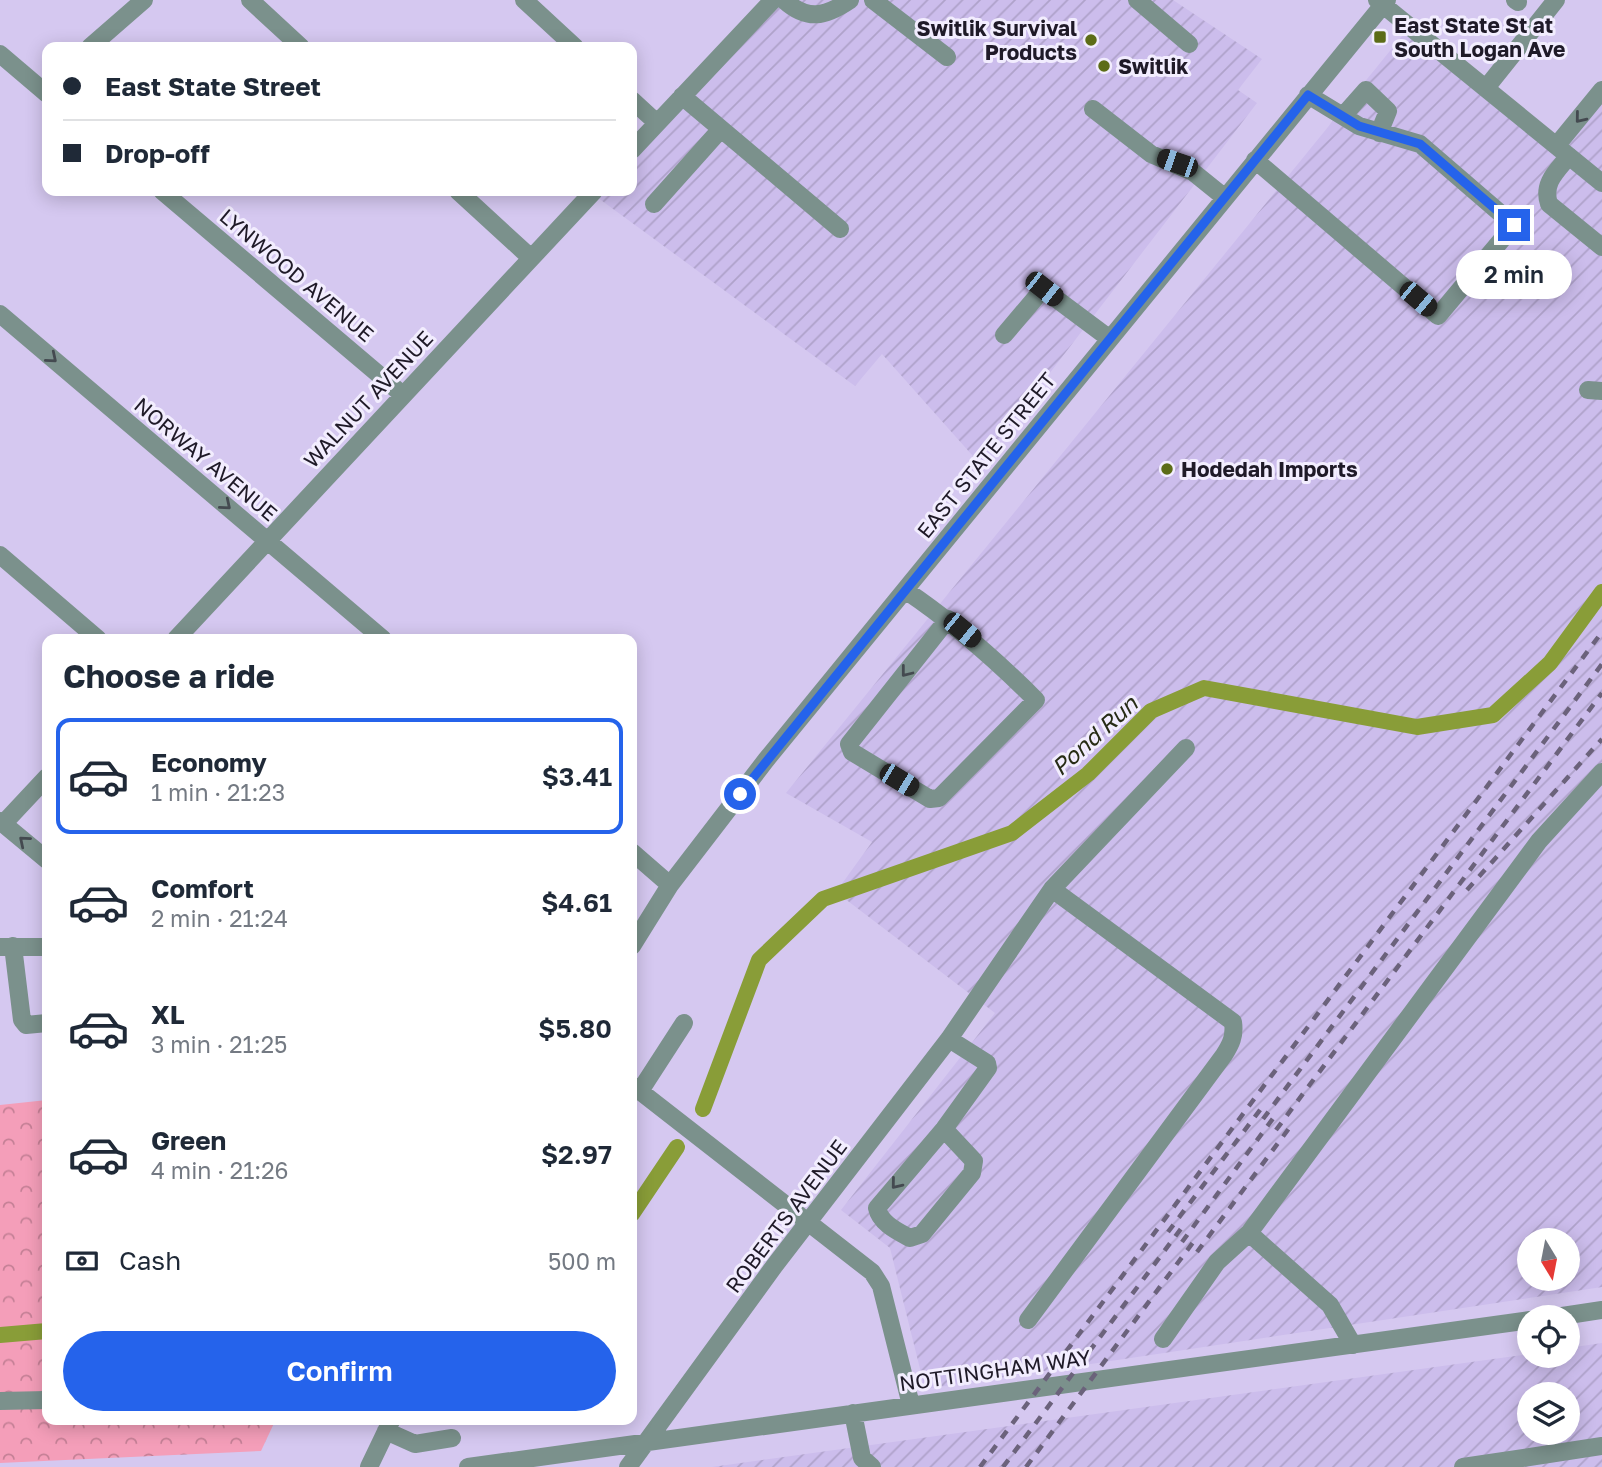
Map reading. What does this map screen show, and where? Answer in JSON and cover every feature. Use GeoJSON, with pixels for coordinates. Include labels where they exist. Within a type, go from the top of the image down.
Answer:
{"type":"FeatureCollection","features":[{"type":"Feature","properties":{"kind":"street"},"geometry":{"type":"LineString","coordinates":[[96,42],[144,0]]}},
{"type":"Feature","properties":{"kind":"street"},"geometry":{"type":"LineString","coordinates":[[250,0],[296,42]]}},
{"type":"Feature","properties":{"kind":"street"},"geometry":{"type":"LineString","coordinates":[[524,0],[570,42]]}},
{"type":"Feature","properties":{"kind":"street"},"geometry":{"type":"LineString","coordinates":[[637,145],[773,0]]}},
{"type":"Feature","properties":{"kind":"street"},"geometry":{"type":"LineString","coordinates":[[784,0],[797,12],[818,16],[850,0]]}},
{"type":"Feature","properties":{"kind":"street"},"geometry":{"type":"LineString","coordinates":[[873,0],[947,57]]}},
{"type":"Feature","properties":{"kind":"street"},"geometry":{"type":"LineString","coordinates":[[1137,0],[1189,44]]}},
{"type":"Feature","properties":{"kind":"street"},"geometry":{"type":"LineString","coordinates":[[1486,88],[1556,0]]}},
{"type":"Feature","properties":{"kind":"street"},"geometry":{"type":"LineString","coordinates":[[1382,2],[1602,183]]}},
{"type":"Feature","properties":{"kind":"street","name":"EAST STATE STREET"},"geometry":{"type":"LineString","coordinates":[[637,938],[670,885],[905,590],[1382,2]]}},
{"type":"Feature","properties":{"kind":"street"},"geometry":{"type":"LineString","coordinates":[[0,54],[42,90]]}},
{"type":"Feature","properties":{"kind":"street"},"geometry":{"type":"LineString","coordinates":[[1343,116],[1366,90],[1388,111],[1379,133]]}},
{"type":"Feature","properties":{"kind":"street"},"geometry":{"type":"LineString","coordinates":[[1602,90],[1563,151],[1550,181],[1547,196],[1549,204],[1602,247]]}},
{"type":"Feature","properties":{"kind":"street"},"geometry":{"type":"LineString","coordinates":[[1255,160],[1438,316],[1514,225],[1420,144],[1379,133],[1308,95]]}},
{"type":"Feature","properties":{"kind":"street"},"geometry":{"type":"LineString","coordinates":[[682,96],[840,229]]}},
{"type":"Feature","properties":{"kind":"street"},"geometry":{"type":"LineString","coordinates":[[637,105],[657,123]]}},
{"type":"Feature","properties":{"kind":"street"},"geometry":{"type":"LineString","coordinates":[[1093,108],[1151,154],[1193,172],[1224,197]]}},
{"type":"Feature","properties":{"kind":"street"},"geometry":{"type":"LineString","coordinates":[[654,204],[721,129]]}},
{"type":"Feature","properties":{"kind":"street","name":"LYNWOOD AVENUE"},"geometry":{"type":"LineString","coordinates":[[168,196],[403,395]]}},
{"type":"Feature","properties":{"kind":"street"},"geometry":{"type":"LineString","coordinates":[[463,196],[531,258]]}},
{"type":"Feature","properties":{"kind":"street","name":"WALNUT AVENUE"},"geometry":{"type":"LineString","coordinates":[[181,634],[589,196]]}},
{"type":"Feature","properties":{"kind":"street"},"geometry":{"type":"LineString","coordinates":[[1004,335],[1044,289],[1110,339]]}},
{"type":"Feature","properties":{"kind":"street","name":"NORWAY AVENUE"},"geometry":{"type":"LineString","coordinates":[[0,314],[377,634]]}},
{"type":"Feature","properties":{"kind":"street"},"geometry":{"type":"LineString","coordinates":[[0,555],[92,634]]}},
{"type":"Feature","properties":{"kind":"street"},"geometry":{"type":"LineString","coordinates":[[905,590],[948,619],[1037,700],[940,799],[930,799],[852,752],[849,744],[948,619]]}},
{"type":"Feature","properties":{"kind":"street","name":"ROBERTS AVENUE"},"geometry":{"type":"LineString","coordinates":[[628,1467],[808,1222],[949,1040],[1052,888],[1186,748]]}},
{"type":"Feature","properties":{"kind":"street"},"geometry":{"type":"LineString","coordinates":[[1163,1339],[1217,1262],[1249,1233],[1539,841],[1602,772]]}},
{"type":"Feature","properties":{"kind":"street"},"geometry":{"type":"LineString","coordinates":[[42,781],[2,822],[42,856]]}},
{"type":"Feature","properties":{"kind":"street"},"geometry":{"type":"LineString","coordinates":[[637,856],[670,885]]}},
{"type":"Feature","properties":{"kind":"street"},"geometry":{"type":"LineString","coordinates":[[1028,1320],[1224,1055],[1233,1039],[1234,1029],[1233,1022],[1052,888]]}},
{"type":"Feature","properties":{"kind":"street"},"geometry":{"type":"LineString","coordinates":[[42,947],[6,947],[22,1020],[26,1025],[42,1023]]}},
{"type":"Feature","properties":{"kind":"street"},"geometry":{"type":"LineString","coordinates":[[637,1087],[684,1023]]}},
{"type":"Feature","properties":{"kind":"street"},"geometry":{"type":"LineString","coordinates":[[942,1131],[974,1161],[972,1173],[922,1234],[909,1238],[892,1228],[877,1214],[877,1208],[942,1131],[988,1068],[986,1063],[949,1040]]}},
{"type":"Feature","properties":{"kind":"street"},"geometry":{"type":"LineString","coordinates":[[637,1089],[872,1272],[881,1286],[911,1405]]}},
{"type":"Feature","properties":{"kind":"street"},"geometry":{"type":"LineString","coordinates":[[1249,1233],[1330,1305],[1353,1345]]}},
{"type":"Feature","properties":{"kind":"street"},"geometry":{"type":"LineString","coordinates":[[1580,1313],[1602,1310]]}},
{"type":"Feature","properties":{"kind":"street","name":"NOTTINGHAM WAY"},"geometry":{"type":"LineString","coordinates":[[468,1467],[1517,1323]]}},
{"type":"Feature","properties":{"kind":"street"},"geometry":{"type":"LineString","coordinates":[[0,1401],[42,1400]]}},
{"type":"Feature","properties":{"kind":"street"},"geometry":{"type":"LineString","coordinates":[[853,1413],[862,1458],[872,1467]]}},
{"type":"Feature","properties":{"kind":"street"},"geometry":{"type":"LineString","coordinates":[[369,1467],[389,1425],[415,1444],[452,1438]]}},
{"type":"Feature","properties":{"kind":"street"},"geometry":{"type":"LineString","coordinates":[[1463,1467],[1602,1446]]}},
{"type":"Feature","properties":{"kind":"shaded area"},"geometry":{"type":"Polygon","coordinates":[[[775,0],[1173,0],[1262,59],[1238,90],[1257,103],[980,464],[882,354],[855,386],[595,196],[637,196],[637,150],[775,0]]]}},
{"type":"Feature","properties":{"kind":"shaded area"},"geometry":{"type":"Polygon","coordinates":[[[1411,25],[1563,147],[1602,101],[1602,1287],[1580,1290],[1580,1228],[1517,1228],[1517,1292],[1569,1292],[925,1389],[890,1248],[841,1210],[995,1013],[836,892],[872,842],[786,793],[1411,25]]]}},
{"type":"Feature","properties":{"kind":"shaded area"},"geometry":{"type":"Polygon","coordinates":[[[1602,1343],[1602,1467],[712,1467],[1517,1356],[1517,1368],[1580,1368],[1580,1346],[1602,1343]]]}},
{"type":"Feature","properties":{"kind":"green space"},"geometry":{"type":"Polygon","coordinates":[[[42,1101],[42,1425],[273,1425],[261,1451],[0,1463],[0,1105],[42,1101]]]}},
{"type":"Feature","properties":{"kind":"waterway","name":"Pond Run"},"geometry":{"type":"LineString","coordinates":[[703,1109],[759,960],[823,899],[1012,833],[1088,774],[1151,711],[1204,688],[1417,727],[1493,715],[1550,663],[1602,592]]}},
{"type":"Feature","properties":{"kind":"waterway","name":"Pond Run"},"geometry":{"type":"LineString","coordinates":[[637,1207],[677,1147]]}},
{"type":"Feature","properties":{"kind":"waterway","name":"Pond Run"},"geometry":{"type":"LineString","coordinates":[[0,1335],[42,1331]]}},
{"type":"Feature","properties":{"kind":"railway"},"geometry":{"type":"LineString","coordinates":[[980,1467],[1602,632]]}},
{"type":"Feature","properties":{"kind":"railway"},"geometry":{"type":"LineString","coordinates":[[1263,1119],[1602,664]]}},
{"type":"Feature","properties":{"kind":"railway"},"geometry":{"type":"LineString","coordinates":[[1276,1130],[1602,693]]}},
{"type":"Feature","properties":{"kind":"railway"},"geometry":{"type":"LineString","coordinates":[[1467,890],[1602,739]]}},
{"type":"Feature","properties":{"kind":"railway"},"geometry":{"type":"LineString","coordinates":[[1168,1232],[1263,1106]]}},
{"type":"Feature","properties":{"kind":"railway"},"geometry":{"type":"LineString","coordinates":[[1182,1242],[1277,1113]]}},
{"type":"Feature","properties":{"kind":"railway"},"geometry":{"type":"LineString","coordinates":[[1197,1252],[1293,1123]]}},
{"type":"Feature","properties":{"kind":"railway"},"geometry":{"type":"LineString","coordinates":[[1003,1467],[1183,1226]]}},
{"type":"Feature","properties":{"kind":"railway"},"geometry":{"type":"LineString","coordinates":[[1026,1467],[1197,1237]]}},
{"type":"Feature","properties":{"kind":"place","name":"East State St at South Logan Ave"},"geometry":{"type":"Point","coordinates":[1380,37]}},
{"type":"Feature","properties":{"kind":"place","name":"Switlik Survival Products"},"geometry":{"type":"Point","coordinates":[1091,40]}},
{"type":"Feature","properties":{"kind":"place","name":"Switlik"},"geometry":{"type":"Point","coordinates":[1104,66]}},
{"type":"Feature","properties":{"kind":"place","name":"Hodedah Imports"},"geometry":{"type":"Point","coordinates":[1167,469]}},
{"type":"Feature","properties":{"kind":"route"},"geometry":{"type":"LineString","coordinates":[[740,794],[1308,95],[1359,126],[1420,144],[1514,225]]}}]}
